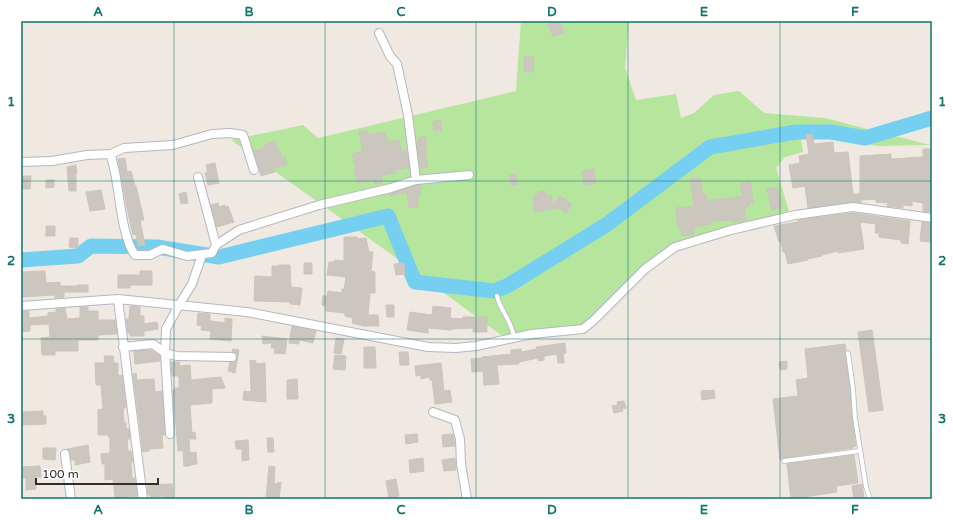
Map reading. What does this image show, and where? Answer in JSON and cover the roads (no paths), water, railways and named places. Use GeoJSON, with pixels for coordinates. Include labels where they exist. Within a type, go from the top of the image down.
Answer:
{"type":"FeatureCollection","features":[{"type":"Feature","properties":{"kind":"street"},"geometry":{"type":"LineString","coordinates":[[379,33],[390,56],[397,64],[408,115],[416,180]]}},
{"type":"Feature","properties":{"kind":"street"},"geometry":{"type":"LineString","coordinates":[[21,162],[52,161],[87,155],[111,154],[124,148],[173,145],[212,134],[230,133],[243,135],[254,170]]}},
{"type":"Feature","properties":{"kind":"street"},"geometry":{"type":"LineString","coordinates":[[111,154],[123,221],[130,245],[135,255],[150,255],[162,249],[186,256],[212,253],[216,245],[239,230],[319,205],[390,188],[416,180],[469,175]]}},
{"type":"Feature","properties":{"kind":"street"},"geometry":{"type":"LineString","coordinates":[[198,177],[216,245]]}},
{"type":"Feature","properties":{"kind":"street"},"geometry":{"type":"LineString","coordinates":[[21,306],[118,299],[248,312],[428,347],[456,348],[476,346],[532,334],[583,329],[593,321],[645,269],[675,247],[731,230],[795,215],[853,207],[932,218]]}},
{"type":"Feature","properties":{"kind":"street"},"geometry":{"type":"LineString","coordinates":[[170,434],[165,353],[166,329],[192,284],[202,255]]}},
{"type":"Feature","properties":{"kind":"street"},"geometry":{"type":"LineString","coordinates":[[118,299],[143,499]]}},
{"type":"Feature","properties":{"kind":"street"},"geometry":{"type":"LineString","coordinates":[[123,347],[153,344],[165,353],[177,356],[232,357]]}},
{"type":"Feature","properties":{"kind":"street"},"geometry":{"type":"LineString","coordinates":[[433,412],[455,420],[460,439],[461,464],[467,499]]}},
{"type":"Feature","properties":{"kind":"street"},"geometry":{"type":"LineString","coordinates":[[65,454],[71,499]]}},
{"type":"Feature","properties":{"kind":"lane"},"geometry":{"type":"LineString","coordinates":[[497,296],[499,306],[513,333],[514,338]]}},
{"type":"Feature","properties":{"kind":"lane"},"geometry":{"type":"LineString","coordinates":[[848,353],[855,418],[866,487],[870,499]]}},
{"type":"Feature","properties":{"kind":"lane"},"geometry":{"type":"LineString","coordinates":[[784,461],[860,451]]}},
{"type":"Feature","properties":{"kind":"waterway"},"geometry":{"type":"LineString","coordinates":[[21,260],[78,256],[91,246],[157,247],[219,257],[388,216],[415,282],[494,291],[507,286],[606,225],[710,147],[796,132],[831,132],[865,138],[932,118]]}}]}
